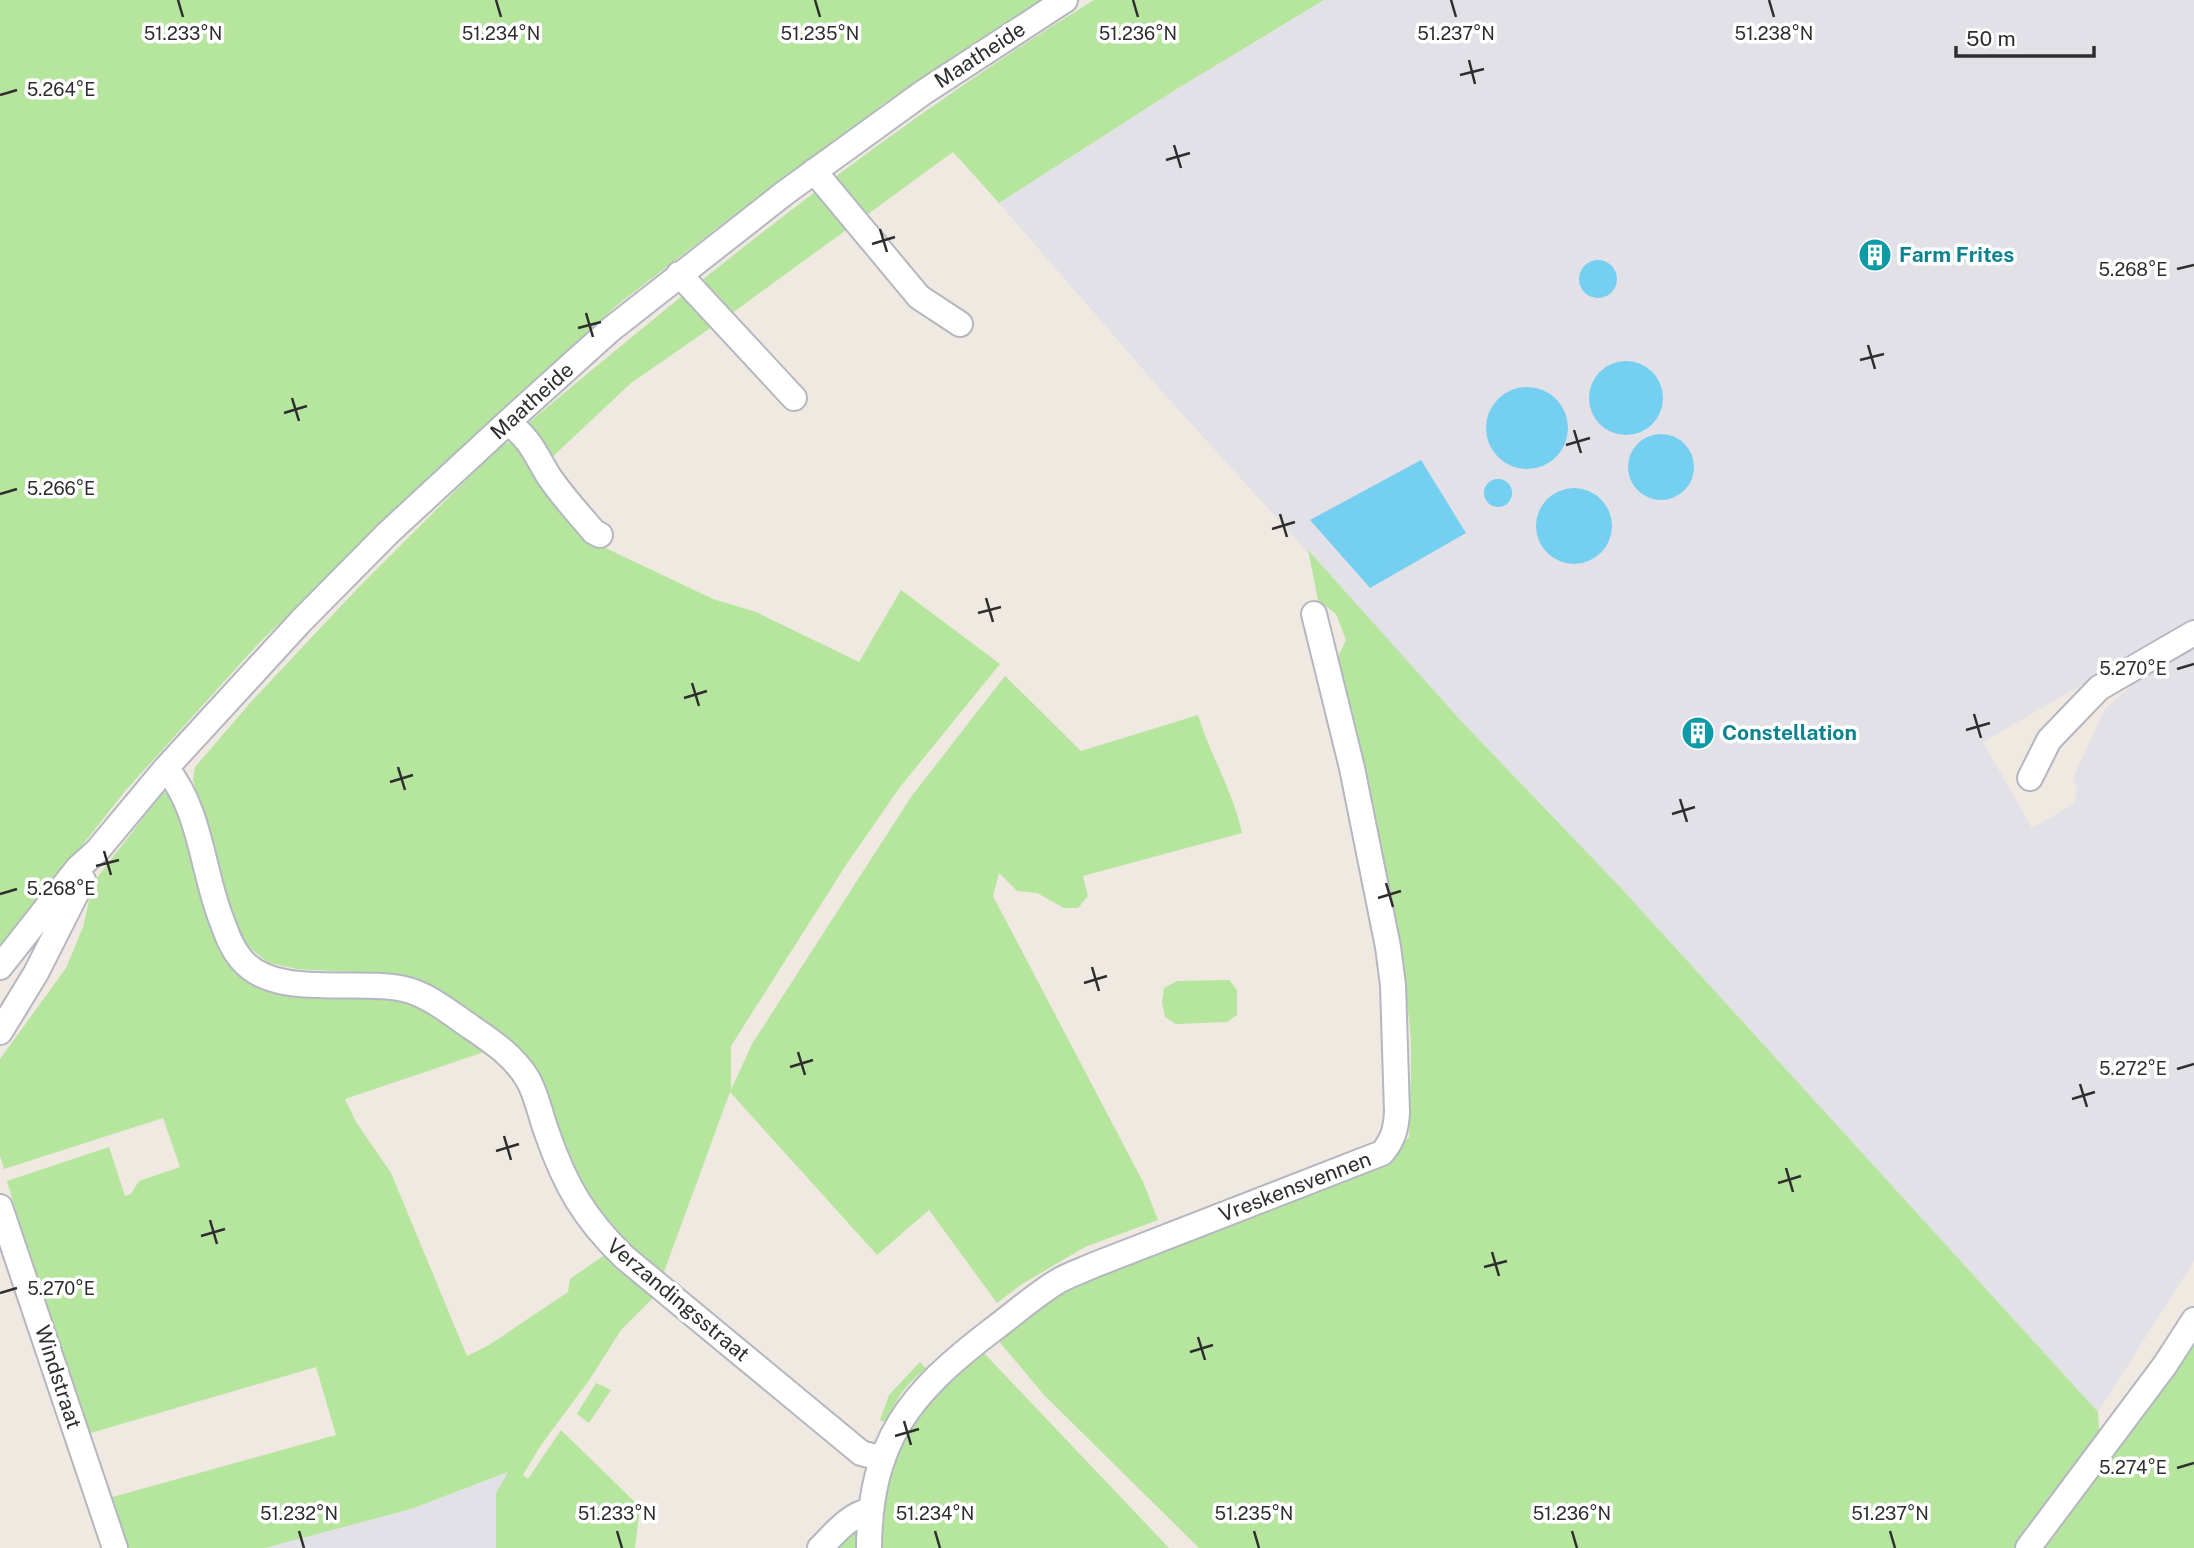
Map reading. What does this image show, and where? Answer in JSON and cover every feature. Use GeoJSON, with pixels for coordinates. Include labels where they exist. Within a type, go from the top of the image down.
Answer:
{"type":"FeatureCollection","features":[{"type":"Feature","properties":{"kind":"street","name":"Maatheide"},"geometry":{"type":"LineString","coordinates":[[0,967],[78,868],[97,851],[166,768],[346,575],[508,422],[610,330],[814,171],[924,92],[1065,0]]}},
{"type":"Feature","properties":{"kind":"street"},"geometry":{"type":"LineString","coordinates":[[814,171],[919,297],[960,324]]}},
{"type":"Feature","properties":{"kind":"street"},"geometry":{"type":"LineString","coordinates":[[679,274],[794,398]]}},
{"type":"Feature","properties":{"kind":"street"},"geometry":{"type":"LineString","coordinates":[[508,422],[525,436],[549,476],[594,532],[600,535]]}},
{"type":"Feature","properties":{"kind":"street","name":"Vreskensvennen"},"geometry":{"type":"LineString","coordinates":[[869,1548],[871,1510],[877,1478],[894,1431],[920,1393],[958,1356],[1060,1280],[1382,1153],[1391,1142],[1396,1130],[1397,1112],[1393,985],[1388,947],[1352,768],[1314,614]]}},
{"type":"Feature","properties":{"kind":"street"},"geometry":{"type":"LineString","coordinates":[[2030,778],[2049,740],[2099,688],[2194,633]]}},
{"type":"Feature","properties":{"kind":"street","name":"Verzandingsstraat"},"geometry":{"type":"LineString","coordinates":[[166,768],[180,786],[189,805],[217,907],[232,946],[243,961],[274,979],[294,983],[371,985],[405,989],[443,1007],[512,1058],[529,1080],[558,1163],[575,1200],[604,1237],[624,1257],[861,1453],[883,1459]]}},
{"type":"Feature","properties":{"kind":"street","name":"Maatheide"},"geometry":{"type":"LineString","coordinates":[[0,1032],[49,947],[97,851]]}},
{"type":"Feature","properties":{"kind":"street"},"geometry":{"type":"LineString","coordinates":[[24,934],[37,934],[49,947]]}},
{"type":"Feature","properties":{"kind":"street","name":"Windstraat"},"geometry":{"type":"LineString","coordinates":[[0,1207],[116,1548]]}},
{"type":"Feature","properties":{"kind":"street"},"geometry":{"type":"LineString","coordinates":[[2028,1548],[2165,1365],[2194,1320]]}},
{"type":"Feature","properties":{"kind":"street"},"geometry":{"type":"LineString","coordinates":[[820,1548],[847,1520],[871,1510]]}},
{"type":"Feature","properties":{"kind":"shaded area"},"geometry":{"type":"Polygon","coordinates":[[[1324,0],[2194,0],[2194,620],[1983,742],[2032,828],[2074,804],[2077,789],[2073,778],[2105,709],[2138,680],[2194,648],[2194,1261],[2098,1412],[1621,888],[1463,723],[1166,396],[999,203],[1175,90],[1324,0]]]}},
{"type":"Feature","properties":{"kind":"shaded area"},"geometry":{"type":"Polygon","coordinates":[[[509,1472],[496,1494],[496,1548],[265,1548],[411,1509],[509,1472]]]}},
{"type":"Feature","properties":{"kind":"green space"},"geometry":{"type":"Polygon","coordinates":[[[0,0],[1041,0],[883,104],[857,126],[756,198],[616,306],[465,443],[259,643],[126,790],[0,949],[0,0]]]}},
{"type":"Feature","properties":{"kind":"green space"},"geometry":{"type":"Polygon","coordinates":[[[1094,0],[1324,0],[1175,90],[999,203],[953,152],[735,311],[631,383],[547,462],[527,424],[803,201],[946,97],[1094,0]]]}},
{"type":"Feature","properties":{"kind":"green space"},"geometry":{"type":"Polygon","coordinates":[[[517,441],[597,544],[713,599],[756,612],[859,662],[901,590],[1000,664],[900,787],[846,865],[731,1046],[731,1090],[752,1044],[911,797],[1005,676],[1081,751],[1198,715],[1233,802],[1242,833],[1083,876],[1088,896],[1078,908],[1064,908],[1037,893],[1017,891],[999,873],[993,896],[1143,1182],[1158,1220],[1085,1247],[1022,1284],[997,1303],[929,1210],[877,1255],[730,1092],[661,1280],[581,1198],[534,1067],[519,1047],[478,1016],[428,984],[405,975],[297,969],[269,963],[242,942],[227,903],[193,780],[195,767],[251,702],[357,589],[502,444],[517,441]]]}},
{"type":"Feature","properties":{"kind":"green space"},"geometry":{"type":"Polygon","coordinates":[[[1308,550],[1463,723],[1621,888],[2098,1412],[2099,1432],[2014,1548],[1199,1548],[1044,1395],[998,1340],[1079,1282],[1386,1162],[1409,1137],[1411,1043],[1398,937],[1380,845],[1335,663],[1346,640],[1336,614],[1318,600],[1308,550]]]}},
{"type":"Feature","properties":{"kind":"green space"},"geometry":{"type":"Polygon","coordinates":[[[163,792],[173,794],[238,965],[403,999],[430,1011],[487,1051],[345,1099],[356,1122],[391,1173],[467,1356],[489,1345],[568,1292],[570,1279],[606,1254],[656,1295],[621,1330],[523,1475],[528,1479],[561,1430],[640,1507],[635,1548],[496,1548],[496,1493],[508,1472],[411,1509],[265,1548],[125,1548],[109,1498],[336,1435],[316,1367],[84,1435],[7,1181],[109,1147],[125,1196],[131,1194],[139,1181],[180,1167],[163,1118],[4,1169],[0,1156],[0,1059],[66,968],[83,927],[93,883],[163,792]]]}},
{"type":"Feature","properties":{"kind":"green space"},"geometry":{"type":"Polygon","coordinates":[[[1229,980],[1237,990],[1237,1015],[1227,1022],[1176,1024],[1165,1017],[1162,1003],[1164,988],[1177,981],[1229,980]]]}},
{"type":"Feature","properties":{"kind":"green space"},"geometry":{"type":"Polygon","coordinates":[[[2194,1343],[2194,1548],[2045,1548],[2186,1354],[2194,1343]]]}},
{"type":"Feature","properties":{"kind":"green space"},"geometry":{"type":"Polygon","coordinates":[[[983,1352],[1169,1548],[878,1548],[888,1479],[903,1438],[928,1400],[949,1378],[983,1352]]]}},
{"type":"Feature","properties":{"kind":"green space"},"geometry":{"type":"Polygon","coordinates":[[[920,1362],[926,1368],[902,1392],[887,1423],[880,1420],[889,1395],[920,1362]]]}},
{"type":"Feature","properties":{"kind":"green space"},"geometry":{"type":"Polygon","coordinates":[[[596,1383],[611,1390],[589,1423],[577,1414],[596,1383]]]}},
{"type":"Feature","properties":{"kind":"green space"},"geometry":{"type":"Polygon","coordinates":[[[853,1526],[861,1530],[860,1548],[828,1548],[853,1526]]]}},
{"type":"Feature","properties":{"kind":"water"},"geometry":{"type":"Polygon","coordinates":[[[1598,260],[1611,266],[1617,279],[1611,292],[1598,298],[1585,292],[1579,279],[1585,266],[1598,260]]]}},
{"type":"Feature","properties":{"kind":"water"},"geometry":{"type":"Polygon","coordinates":[[[1619,361],[1633,361],[1647,367],[1657,377],[1663,398],[1657,419],[1647,429],[1633,435],[1619,435],[1605,429],[1595,419],[1589,405],[1589,391],[1595,377],[1605,367],[1619,361]]]}},
{"type":"Feature","properties":{"kind":"water"},"geometry":{"type":"Polygon","coordinates":[[[1527,387],[1543,390],[1556,399],[1565,412],[1568,428],[1565,444],[1556,457],[1543,466],[1527,469],[1511,466],[1498,457],[1489,444],[1486,428],[1489,412],[1498,399],[1511,390],[1527,387]]]}},
{"type":"Feature","properties":{"kind":"water"},"geometry":{"type":"Polygon","coordinates":[[[1661,434],[1674,437],[1684,444],[1691,454],[1694,467],[1691,480],[1684,490],[1674,497],[1661,500],[1648,497],[1638,490],[1631,480],[1628,467],[1631,454],[1638,444],[1648,437],[1661,434]]]}},
{"type":"Feature","properties":{"kind":"water"},"geometry":{"type":"Polygon","coordinates":[[[1421,460],[1466,533],[1370,588],[1310,520],[1421,460]]]}},
{"type":"Feature","properties":{"kind":"water"},"geometry":{"type":"Polygon","coordinates":[[[1498,479],[1508,483],[1512,493],[1508,503],[1498,507],[1488,503],[1484,493],[1488,483],[1498,479]]]}},
{"type":"Feature","properties":{"kind":"water"},"geometry":{"type":"Polygon","coordinates":[[[1582,488],[1595,494],[1606,505],[1612,518],[1610,541],[1595,558],[1582,564],[1566,564],[1553,558],[1538,541],[1536,518],[1542,505],[1559,490],[1582,488]]]}},
{"type":"Feature","properties":{"kind":"place","name":"Farm Frites"},"geometry":{"type":"Point","coordinates":[1875,255]}},
{"type":"Feature","properties":{"kind":"place","name":"Constellation"},"geometry":{"type":"Point","coordinates":[1698,733]}}]}
